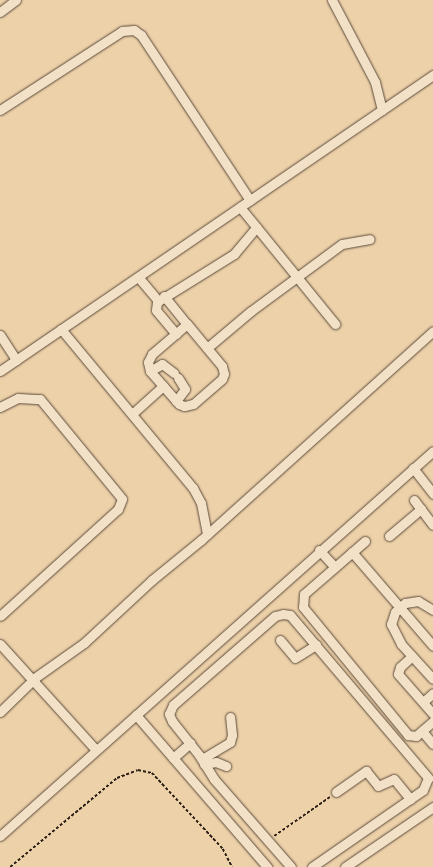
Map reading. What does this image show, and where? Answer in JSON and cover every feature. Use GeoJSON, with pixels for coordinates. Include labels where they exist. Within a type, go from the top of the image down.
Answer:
{"type":"FeatureCollection","features":[{"type":"Feature","properties":{"kind":"street"},"geometry":{"type":"LineString","coordinates":[[0,12],[16,0]]}},
{"type":"Feature","properties":{"kind":"street"},"geometry":{"type":"LineString","coordinates":[[332,0],[376,86],[382,110]]}},
{"type":"Feature","properties":{"kind":"street"},"geometry":{"type":"LineString","coordinates":[[0,110],[122,31],[134,30],[141,34],[250,200]]}},
{"type":"Feature","properties":{"kind":"street"},"geometry":{"type":"LineString","coordinates":[[0,371],[139,278],[433,75]]}},
{"type":"Feature","properties":{"kind":"street"},"geometry":{"type":"LineString","coordinates":[[240,207],[298,276],[335,324]]}},
{"type":"Feature","properties":{"kind":"street"},"geometry":{"type":"LineString","coordinates":[[176,334],[156,310],[161,298],[172,290],[181,289],[234,254],[257,227]]}},
{"type":"Feature","properties":{"kind":"street"},"geometry":{"type":"LineString","coordinates":[[207,348],[298,276],[345,242],[370,239]]}},
{"type":"Feature","properties":{"kind":"street"},"geometry":{"type":"LineString","coordinates":[[139,278],[187,324],[223,369],[222,379],[190,406],[181,405],[176,401],[150,371],[150,357],[187,324]]}},
{"type":"Feature","properties":{"kind":"street"},"geometry":{"type":"LineString","coordinates":[[61,329],[193,488],[201,503],[207,534]]}},
{"type":"Feature","properties":{"kind":"street"},"geometry":{"type":"LineString","coordinates":[[0,712],[33,680],[84,643],[433,331]]}},
{"type":"Feature","properties":{"kind":"street"},"geometry":{"type":"LineString","coordinates":[[0,335],[16,360]]}},
{"type":"Feature","properties":{"kind":"street"},"geometry":{"type":"LineString","coordinates":[[150,371],[162,364],[176,376],[185,389],[176,401]]}},
{"type":"Feature","properties":{"kind":"street"},"geometry":{"type":"LineString","coordinates":[[132,414],[163,386]]}},
{"type":"Feature","properties":{"kind":"street"},"geometry":{"type":"LineString","coordinates":[[0,406],[18,398],[40,399],[122,499],[118,509],[0,616]]}},
{"type":"Feature","properties":{"kind":"street"},"geometry":{"type":"LineString","coordinates":[[0,836],[319,550],[433,451]]}},
{"type":"Feature","properties":{"kind":"street"},"geometry":{"type":"LineString","coordinates":[[412,468],[433,494]]}},
{"type":"Feature","properties":{"kind":"street"},"geometry":{"type":"LineString","coordinates":[[414,500],[433,525]]}},
{"type":"Feature","properties":{"kind":"street"},"geometry":{"type":"LineString","coordinates":[[389,536],[421,509]]}},
{"type":"Feature","properties":{"kind":"street"},"geometry":{"type":"LineString","coordinates":[[365,541],[304,594],[302,607],[408,735],[414,737],[433,721]]}},
{"type":"Feature","properties":{"kind":"street"},"geometry":{"type":"LineString","coordinates":[[319,550],[335,567]]}},
{"type":"Feature","properties":{"kind":"street"},"geometry":{"type":"LineString","coordinates":[[352,552],[433,646]]}},
{"type":"Feature","properties":{"kind":"street"},"geometry":{"type":"LineString","coordinates":[[433,610],[418,601],[399,607],[392,618],[393,631],[412,656],[433,679]]}},
{"type":"Feature","properties":{"kind":"street"},"geometry":{"type":"LineString","coordinates":[[291,867],[214,779],[190,743],[170,719],[172,707],[274,616],[283,614],[290,615],[425,772],[430,782],[425,788],[410,799],[312,867]]}},
{"type":"Feature","properties":{"kind":"street"},"geometry":{"type":"LineString","coordinates":[[280,640],[295,658],[316,646]]}},
{"type":"Feature","properties":{"kind":"street"},"geometry":{"type":"LineString","coordinates":[[0,644],[96,750]]}},
{"type":"Feature","properties":{"kind":"street"},"geometry":{"type":"LineString","coordinates":[[412,656],[400,667],[398,674],[433,714]]}},
{"type":"Feature","properties":{"kind":"street"},"geometry":{"type":"LineString","coordinates":[[423,702],[433,693]]}},
{"type":"Feature","properties":{"kind":"street"},"geometry":{"type":"LineString","coordinates":[[136,715],[267,867]]}},
{"type":"Feature","properties":{"kind":"street"},"geometry":{"type":"LineString","coordinates":[[203,762],[230,742],[232,735],[230,717]]}},
{"type":"Feature","properties":{"kind":"street"},"geometry":{"type":"LineString","coordinates":[[422,730],[433,744]]}},
{"type":"Feature","properties":{"kind":"street"},"geometry":{"type":"LineString","coordinates":[[173,758],[190,743]]}},
{"type":"Feature","properties":{"kind":"street"},"geometry":{"type":"LineString","coordinates":[[203,762],[216,762],[226,766]]}},
{"type":"Feature","properties":{"kind":"street"},"geometry":{"type":"LineString","coordinates":[[336,792],[366,771],[378,786],[394,779],[410,799]]}},
{"type":"Feature","properties":{"kind":"street"},"geometry":{"type":"LineString","coordinates":[[345,867],[433,807]]}},
{"type":"Feature","properties":{"kind":"path"},"geometry":{"type":"LineString","coordinates":[[10,867],[117,778],[138,770],[152,773],[223,848],[232,867]]}},
{"type":"Feature","properties":{"kind":"path"},"geometry":{"type":"LineString","coordinates":[[268,841],[336,792]]}}]}
